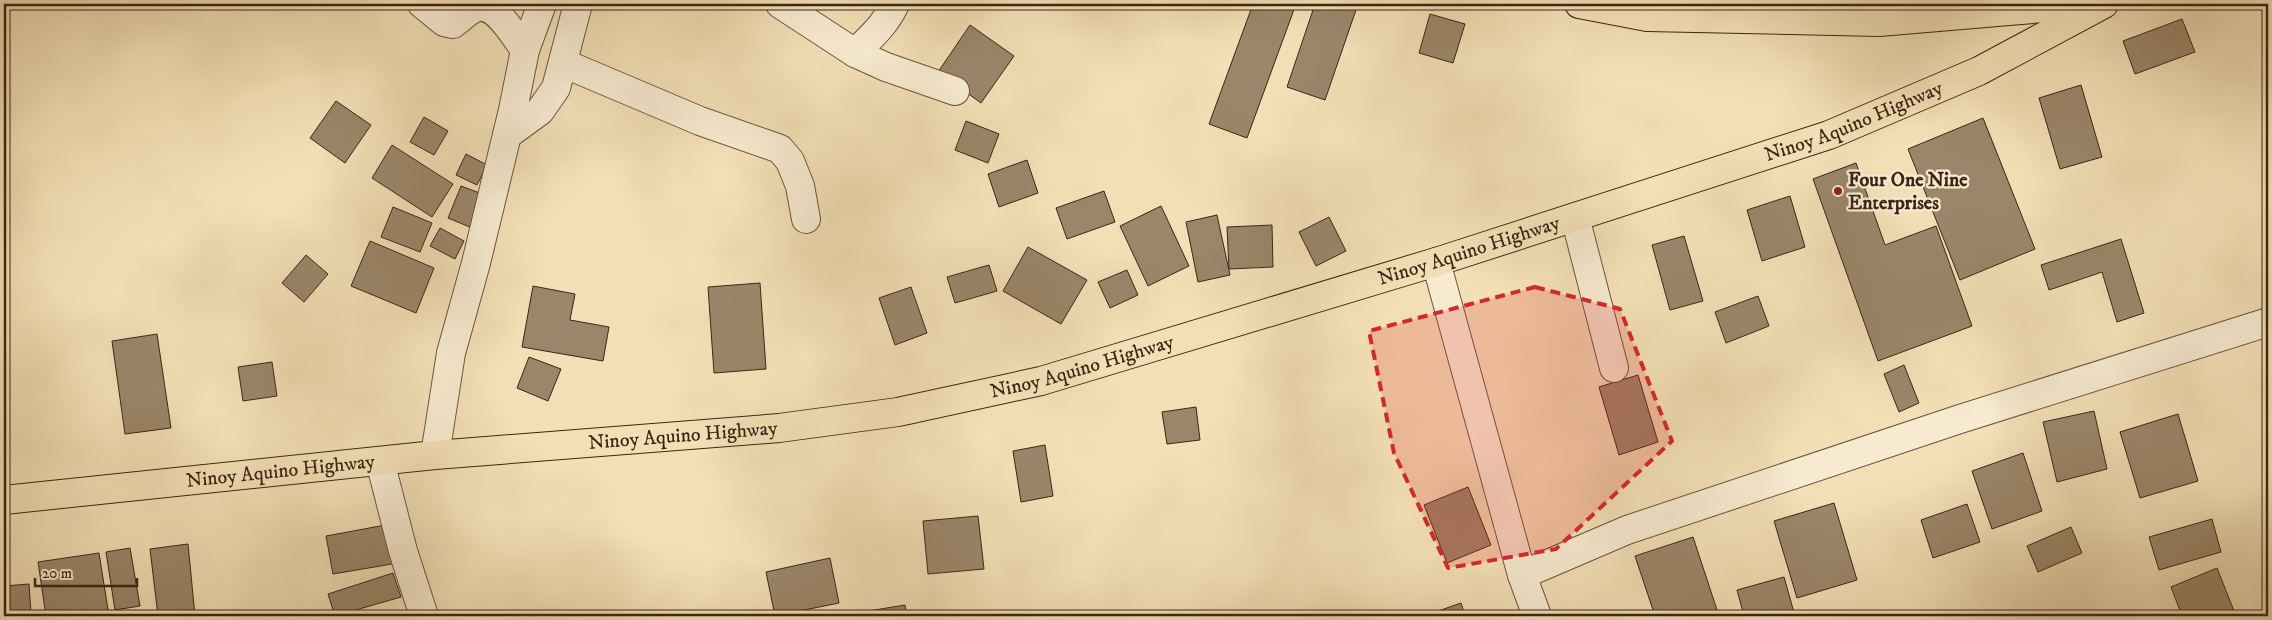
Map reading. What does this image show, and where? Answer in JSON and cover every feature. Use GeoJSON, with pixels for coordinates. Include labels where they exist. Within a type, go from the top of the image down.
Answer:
{"type":"FeatureCollection","features":[{"type":"Feature","properties":{"kind":"main road"},"geometry":{"type":"LineString","coordinates":[[1579,4],[1647,17],[1880,22],[2091,4]]}},
{"type":"Feature","properties":{"kind":"main road","name":"Ninoy Aquino Highway"},"geometry":{"type":"LineString","coordinates":[[4,500],[435,455],[779,428],[898,412],[1041,381],[1436,262],[1829,134],[1979,71],[2104,4]]}},
{"type":"Feature","properties":{"kind":"street"},"geometry":{"type":"LineString","coordinates":[[422,4],[444,22],[453,24],[475,8],[488,6],[496,12],[525,50]]}},
{"type":"Feature","properties":{"kind":"street"},"geometry":{"type":"LineString","coordinates":[[435,455],[451,353],[476,264],[525,50],[542,4]]}},
{"type":"Feature","properties":{"kind":"street"},"geometry":{"type":"LineString","coordinates":[[507,134],[540,111],[556,88],[578,4]]}},
{"type":"Feature","properties":{"kind":"street"},"geometry":{"type":"LineString","coordinates":[[780,4],[854,53],[886,67],[955,91]]}},
{"type":"Feature","properties":{"kind":"street"},"geometry":{"type":"LineString","coordinates":[[854,53],[881,27],[890,16],[895,4]]}},
{"type":"Feature","properties":{"kind":"street"},"geometry":{"type":"LineString","coordinates":[[562,63],[700,121],[780,149],[790,161],[800,186],[806,219]]}},
{"type":"Feature","properties":{"kind":"street"},"geometry":{"type":"LineString","coordinates":[[1575,217],[1614,368]]}},
{"type":"Feature","properties":{"kind":"street"},"geometry":{"type":"LineString","coordinates":[[1436,262],[1522,575],[1536,616]]}},
{"type":"Feature","properties":{"kind":"street"},"geometry":{"type":"LineString","coordinates":[[1522,575],[1626,530],[1950,422],[2268,322]]}},
{"type":"Feature","properties":{"kind":"street"},"geometry":{"type":"LineString","coordinates":[[380,461],[402,551],[424,616]]}},
{"type":"Feature","properties":{"kind":"highlighted area"},"geometry":{"type":"Polygon","coordinates":[[[1535,287],[1620,309],[1672,441],[1556,549],[1448,568],[1394,453],[1369,331],[1535,287]]]}},
{"type":"Feature","properties":{"kind":"building"},"geometry":{"type":"Polygon","coordinates":[[[1253,4],[1296,4],[1247,138],[1209,124],[1253,4]]]}},
{"type":"Feature","properties":{"kind":"building"},"geometry":{"type":"Polygon","coordinates":[[[1315,4],[1358,4],[1325,100],[1287,87],[1315,4]]]}},
{"type":"Feature","properties":{"kind":"building"},"geometry":{"type":"Polygon","coordinates":[[[1430,14],[1465,24],[1453,63],[1419,53],[1430,14]]]}},
{"type":"Feature","properties":{"kind":"building"},"geometry":{"type":"Polygon","coordinates":[[[2182,19],[2195,52],[2135,74],[2123,41],[2182,19]]]}},
{"type":"Feature","properties":{"kind":"building"},"geometry":{"type":"Polygon","coordinates":[[[970,25],[1014,56],[981,103],[938,72],[970,25]]]}},
{"type":"Feature","properties":{"kind":"building"},"geometry":{"type":"Polygon","coordinates":[[[2081,85],[2102,157],[2060,169],[2039,98],[2081,85]]]}},
{"type":"Feature","properties":{"kind":"building"},"geometry":{"type":"Polygon","coordinates":[[[336,101],[371,125],[345,163],[310,138],[336,101]]]}},
{"type":"Feature","properties":{"kind":"building"},"geometry":{"type":"Polygon","coordinates":[[[424,117],[448,131],[434,155],[410,142],[424,117]]]}},
{"type":"Feature","properties":{"kind":"building"},"geometry":{"type":"Polygon","coordinates":[[[1983,118],[2035,249],[1960,280],[1908,149],[1983,118]]]}},
{"type":"Feature","properties":{"kind":"building"},"geometry":{"type":"Polygon","coordinates":[[[966,121],[999,134],[988,163],[955,150],[966,121]]]}},
{"type":"Feature","properties":{"kind":"building"},"geometry":{"type":"Polygon","coordinates":[[[392,145],[453,184],[432,217],[372,178],[392,145]]]}},
{"type":"Feature","properties":{"kind":"building"},"geometry":{"type":"Polygon","coordinates":[[[466,154],[487,165],[477,185],[456,175],[466,154]]]}},
{"type":"Feature","properties":{"kind":"building"},"geometry":{"type":"Polygon","coordinates":[[[1027,160],[1038,193],[999,207],[988,174],[1027,160]]]}},
{"type":"Feature","properties":{"kind":"building"},"geometry":{"type":"Polygon","coordinates":[[[1856,163],[1885,245],[1936,226],[1972,326],[1878,361],[1813,179],[1856,163]]]}},
{"type":"Feature","properties":{"kind":"building"},"geometry":{"type":"Polygon","coordinates":[[[461,186],[485,195],[472,228],[448,218],[461,186]]]}},
{"type":"Feature","properties":{"kind":"building"},"geometry":{"type":"Polygon","coordinates":[[[1104,191],[1115,222],[1067,239],[1056,208],[1104,191]]]}},
{"type":"Feature","properties":{"kind":"building"},"geometry":{"type":"Polygon","coordinates":[[[1790,196],[1805,247],[1762,261],[1747,210],[1790,196]]]}},
{"type":"Feature","properties":{"kind":"building"},"geometry":{"type":"Polygon","coordinates":[[[1161,206],[1189,266],[1148,286],[1120,226],[1161,206]]]}},
{"type":"Feature","properties":{"kind":"building"},"geometry":{"type":"Polygon","coordinates":[[[393,207],[432,223],[420,252],[381,237],[393,207]]]}},
{"type":"Feature","properties":{"kind":"building"},"geometry":{"type":"Polygon","coordinates":[[[1217,215],[1230,275],[1198,282],[1186,222],[1217,215]]]}},
{"type":"Feature","properties":{"kind":"building"},"geometry":{"type":"Polygon","coordinates":[[[1329,217],[1346,251],[1316,266],[1299,232],[1329,217]]]}},
{"type":"Feature","properties":{"kind":"building"},"geometry":{"type":"Polygon","coordinates":[[[1272,225],[1273,267],[1229,269],[1227,227],[1272,225]]]}},
{"type":"Feature","properties":{"kind":"building"},"geometry":{"type":"Polygon","coordinates":[[[440,228],[464,241],[455,259],[430,246],[440,228]]]}},
{"type":"Feature","properties":{"kind":"building"},"geometry":{"type":"Polygon","coordinates":[[[1684,236],[1703,301],[1670,310],[1652,245],[1684,236]]]}},
{"type":"Feature","properties":{"kind":"building"},"geometry":{"type":"Polygon","coordinates":[[[2121,239],[2144,313],[2117,322],[2102,272],[2049,290],[2041,265],[2121,239]]]}},
{"type":"Feature","properties":{"kind":"building"},"geometry":{"type":"Polygon","coordinates":[[[370,241],[434,268],[416,313],[351,286],[370,241]]]}},
{"type":"Feature","properties":{"kind":"building"},"geometry":{"type":"Polygon","coordinates":[[[1028,247],[1087,280],[1061,324],[1003,291],[1028,247]]]}},
{"type":"Feature","properties":{"kind":"building"},"geometry":{"type":"Polygon","coordinates":[[[306,255],[328,274],[304,302],[282,283],[306,255]]]}},
{"type":"Feature","properties":{"kind":"building"},"geometry":{"type":"Polygon","coordinates":[[[989,265],[997,291],[955,303],[947,277],[989,265]]]}},
{"type":"Feature","properties":{"kind":"building"},"geometry":{"type":"Polygon","coordinates":[[[1127,270],[1138,295],[1110,308],[1098,282],[1127,270]]]}},
{"type":"Feature","properties":{"kind":"building"},"geometry":{"type":"Polygon","coordinates":[[[760,283],[766,369],[714,373],[708,287],[760,283]]]}},
{"type":"Feature","properties":{"kind":"building"},"geometry":{"type":"Polygon","coordinates":[[[533,286],[575,294],[570,320],[609,327],[603,361],[522,347],[533,286]]]}},
{"type":"Feature","properties":{"kind":"building"},"geometry":{"type":"Polygon","coordinates":[[[911,287],[927,333],[895,345],[879,298],[911,287]]]}},
{"type":"Feature","properties":{"kind":"building"},"geometry":{"type":"Polygon","coordinates":[[[1758,296],[1769,326],[1726,343],[1715,312],[1758,296]]]}},
{"type":"Feature","properties":{"kind":"building"},"geometry":{"type":"Polygon","coordinates":[[[157,334],[171,428],[125,434],[112,341],[157,334]]]}},
{"type":"Feature","properties":{"kind":"building"},"geometry":{"type":"Polygon","coordinates":[[[529,357],[561,369],[548,401],[517,388],[529,357]]]}},
{"type":"Feature","properties":{"kind":"building"},"geometry":{"type":"Polygon","coordinates":[[[272,362],[277,396],[243,401],[238,367],[272,362]]]}},
{"type":"Feature","properties":{"kind":"building"},"geometry":{"type":"Polygon","coordinates":[[[1904,365],[1919,403],[1899,412],[1884,374],[1904,365]]]}},
{"type":"Feature","properties":{"kind":"building"},"geometry":{"type":"Polygon","coordinates":[[[1638,375],[1658,442],[1619,455],[1599,387],[1638,375]]]}},
{"type":"Feature","properties":{"kind":"building"},"geometry":{"type":"Polygon","coordinates":[[[1196,407],[1200,440],[1167,444],[1162,412],[1196,407]]]}},
{"type":"Feature","properties":{"kind":"building"},"geometry":{"type":"Polygon","coordinates":[[[2094,411],[2107,469],[2057,482],[2043,422],[2094,411]]]}},
{"type":"Feature","properties":{"kind":"building"},"geometry":{"type":"Polygon","coordinates":[[[2178,414],[2198,481],[2140,498],[2120,432],[2178,414]]]}},
{"type":"Feature","properties":{"kind":"building"},"geometry":{"type":"Polygon","coordinates":[[[1045,445],[1053,496],[1021,502],[1013,451],[1045,445]]]}},
{"type":"Feature","properties":{"kind":"building"},"geometry":{"type":"Polygon","coordinates":[[[2023,453],[2042,511],[1992,529],[1972,471],[2023,453]]]}},
{"type":"Feature","properties":{"kind":"building"},"geometry":{"type":"Polygon","coordinates":[[[1468,487],[1491,545],[1447,563],[1424,505],[1468,487]]]}},
{"type":"Feature","properties":{"kind":"building"},"geometry":{"type":"Polygon","coordinates":[[[1834,503],[1857,580],[1797,598],[1774,521],[1834,503]]]}},
{"type":"Feature","properties":{"kind":"building"},"geometry":{"type":"Polygon","coordinates":[[[1967,504],[1980,542],[1933,558],[1921,520],[1967,504]]]}},
{"type":"Feature","properties":{"kind":"building"},"geometry":{"type":"Polygon","coordinates":[[[978,516],[984,569],[928,574],[923,521],[978,516]]]}},
{"type":"Feature","properties":{"kind":"building"},"geometry":{"type":"Polygon","coordinates":[[[2212,519],[2221,552],[2159,570],[2149,537],[2212,519]]]}},
{"type":"Feature","properties":{"kind":"building"},"geometry":{"type":"Polygon","coordinates":[[[391,524],[398,563],[333,574],[326,536],[391,524]]]}},
{"type":"Feature","properties":{"kind":"building"},"geometry":{"type":"Polygon","coordinates":[[[2071,527],[2082,553],[2038,572],[2027,546],[2071,527]]]}},
{"type":"Feature","properties":{"kind":"building"},"geometry":{"type":"Polygon","coordinates":[[[1693,537],[1719,616],[1655,616],[1635,556],[1693,537]]]}},
{"type":"Feature","properties":{"kind":"building"},"geometry":{"type":"Polygon","coordinates":[[[188,544],[195,616],[158,616],[150,549],[188,544]]]}},
{"type":"Feature","properties":{"kind":"building"},"geometry":{"type":"Polygon","coordinates":[[[130,548],[140,606],[115,610],[106,552],[130,548]]]}},
{"type":"Feature","properties":{"kind":"building"},"geometry":{"type":"Polygon","coordinates":[[[99,553],[109,616],[46,616],[38,562],[99,553]]]}},
{"type":"Feature","properties":{"kind":"building"},"geometry":{"type":"Polygon","coordinates":[[[830,558],[839,603],[775,616],[766,572],[830,558]]]}},
{"type":"Feature","properties":{"kind":"building"},"geometry":{"type":"Polygon","coordinates":[[[2217,568],[2236,616],[2182,616],[2171,587],[2217,568]]]}},
{"type":"Feature","properties":{"kind":"building"},"geometry":{"type":"Polygon","coordinates":[[[393,573],[401,597],[335,616],[328,594],[393,573]]]}},
{"type":"Feature","properties":{"kind":"building"},"geometry":{"type":"Polygon","coordinates":[[[1784,577],[1795,616],[1744,616],[1737,590],[1784,577]]]}},
{"type":"Feature","properties":{"kind":"building"},"geometry":{"type":"Polygon","coordinates":[[[29,584],[31,613],[4,615],[4,586],[29,584]]]}},
{"type":"Feature","properties":{"kind":"building"},"geometry":{"type":"Polygon","coordinates":[[[1461,603],[1465,616],[1424,616],[1461,603]]]}},
{"type":"Feature","properties":{"kind":"building"},"geometry":{"type":"Polygon","coordinates":[[[905,605],[907,616],[838,616],[905,605]]]}},
{"type":"Feature","properties":{"kind":"place","name":"Four One Nine Enterprises"},"geometry":{"type":"Point","coordinates":[1838,191]}}]}
